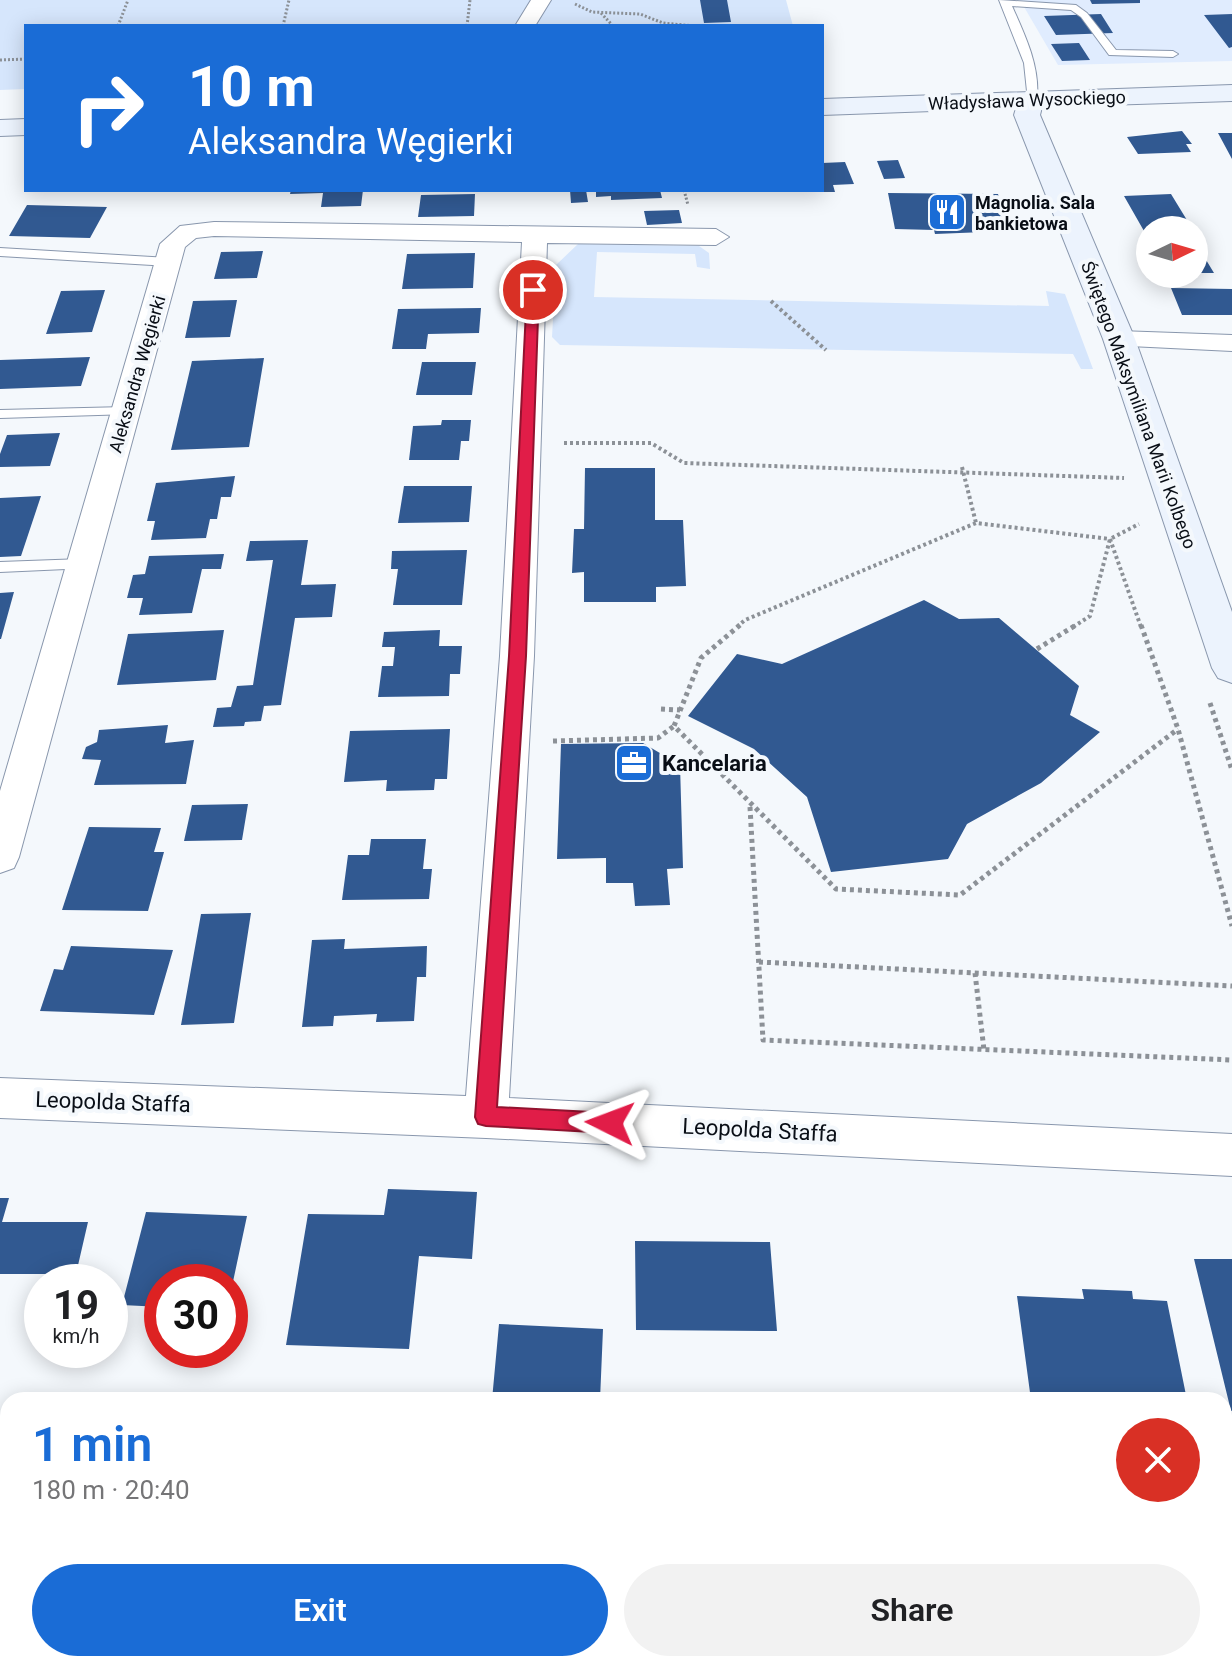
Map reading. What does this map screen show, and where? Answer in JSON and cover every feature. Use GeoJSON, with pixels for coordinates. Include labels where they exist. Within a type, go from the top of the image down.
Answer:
{"type":"FeatureCollection","features":[{"type":"Feature","properties":{"kind":"street"},"geometry":{"type":"LineString","coordinates":[[526,24],[541,0]]}},
{"type":"Feature","properties":{"kind":"street","name":"Władysława Wysockiego"},"geometry":{"type":"LineString","coordinates":[[824,107],[1232,93]]}},
{"type":"Feature","properties":{"kind":"street","name":"Świętego Maksymiliana Marii Kolbego"},"geometry":{"type":"LineString","coordinates":[[1032,99],[1027,115],[1119,339],[1232,668]]}},
{"type":"Feature","properties":{"kind":"street"},"geometry":{"type":"LineString","coordinates":[[0,128],[24,127]]}},
{"type":"Feature","properties":{"kind":"street","name":"Aleksandra Węgierki"},"geometry":{"type":"LineString","coordinates":[[0,857],[20,766],[83,564],[173,244],[189,231],[214,229],[716,237]]}},
{"type":"Feature","properties":{"kind":"street"},"geometry":{"type":"LineString","coordinates":[[486,1117],[517,656],[535,235]]}},
{"type":"Feature","properties":{"kind":"street"},"geometry":{"type":"LineString","coordinates":[[1119,339],[1232,343]]}},
{"type":"Feature","properties":{"kind":"street","name":"Leopolda Staffa"},"geometry":{"type":"LineString","coordinates":[[0,1098],[486,1117],[1232,1155]]}},
{"type":"Feature","properties":{"kind":"lane"},"geometry":{"type":"LineString","coordinates":[[1004,2],[1073,7],[1084,15],[1113,53],[1173,54]]}},
{"type":"Feature","properties":{"kind":"lane"},"geometry":{"type":"LineString","coordinates":[[1004,2],[1020,33],[1035,84],[1032,99]]}},
{"type":"Feature","properties":{"kind":"lane"},"geometry":{"type":"LineString","coordinates":[[0,252],[169,262]]}},
{"type":"Feature","properties":{"kind":"lane"},"geometry":{"type":"LineString","coordinates":[[0,414],[126,411]]}},
{"type":"Feature","properties":{"kind":"lane"},"geometry":{"type":"LineString","coordinates":[[0,567],[83,564]]}},
{"type":"Feature","properties":{"kind":"path"},"geometry":{"type":"LineString","coordinates":[[119,24],[128,0]]}},
{"type":"Feature","properties":{"kind":"path"},"geometry":{"type":"LineString","coordinates":[[283,24],[289,0]]}},
{"type":"Feature","properties":{"kind":"path"},"geometry":{"type":"LineString","coordinates":[[467,24],[470,0]]}},
{"type":"Feature","properties":{"kind":"path"},"geometry":{"type":"LineString","coordinates":[[571,0],[584,10],[640,14],[673,24]]}},
{"type":"Feature","properties":{"kind":"path"},"geometry":{"type":"LineString","coordinates":[[601,13],[611,24]]}},
{"type":"Feature","properties":{"kind":"path"},"geometry":{"type":"LineString","coordinates":[[0,60],[24,59]]}},
{"type":"Feature","properties":{"kind":"path"},"geometry":{"type":"LineString","coordinates":[[771,301],[826,350]]}},
{"type":"Feature","properties":{"kind":"path"},"geometry":{"type":"LineString","coordinates":[[557,444],[651,443],[684,463],[1138,478]]}},
{"type":"Feature","properties":{"kind":"path"},"geometry":{"type":"LineString","coordinates":[[962,470],[976,523]]}},
{"type":"Feature","properties":{"kind":"path"},"geometry":{"type":"LineString","coordinates":[[539,743],[658,738],[674,726],[701,658],[745,620],[976,523],[1110,539]]}},
{"type":"Feature","properties":{"kind":"path"},"geometry":{"type":"LineString","coordinates":[[1037,649],[1090,616],[1110,539],[1118,533]]}},
{"type":"Feature","properties":{"kind":"path"},"geometry":{"type":"LineString","coordinates":[[1110,539],[1178,729],[1232,926]]}},
{"type":"Feature","properties":{"kind":"path"},"geometry":{"type":"LineString","coordinates":[[661,709],[680,710]]}},
{"type":"Feature","properties":{"kind":"path"},"geometry":{"type":"LineString","coordinates":[[674,726],[836,889],[960,895],[1178,729]]}},
{"type":"Feature","properties":{"kind":"path"},"geometry":{"type":"LineString","coordinates":[[750,805],[763,1040],[1232,1060]]}},
{"type":"Feature","properties":{"kind":"path"},"geometry":{"type":"LineString","coordinates":[[759,962],[1232,986]]}},
{"type":"Feature","properties":{"kind":"path"},"geometry":{"type":"LineString","coordinates":[[975,973],[984,1050]]}},
{"type":"Feature","properties":{"kind":"shaded area"},"geometry":{"type":"Polygon","coordinates":[[[0,0],[786,0],[792,24],[24,24],[24,89],[0,90],[0,0]]]}},
{"type":"Feature","properties":{"kind":"shaded area"},"geometry":{"type":"Polygon","coordinates":[[[1020,0],[1232,0],[1232,61],[1058,65],[1020,0]]]}},
{"type":"Feature","properties":{"kind":"shaded area"},"geometry":{"type":"Polygon","coordinates":[[[578,244],[699,246],[709,253],[710,269],[697,267],[695,254],[597,252],[594,297],[1049,306],[1046,291],[1065,294],[1093,369],[1081,369],[1073,354],[560,345],[552,337],[556,265],[578,244]]]}},
{"type":"Feature","properties":{"kind":"building"},"geometry":{"type":"Polygon","coordinates":[[[700,0],[727,0],[731,22],[704,23],[700,0]]]}},
{"type":"Feature","properties":{"kind":"building"},"geometry":{"type":"Polygon","coordinates":[[[1090,0],[1140,0],[1140,3],[1092,4],[1090,0]]]}},
{"type":"Feature","properties":{"kind":"building"},"geometry":{"type":"Polygon","coordinates":[[[1101,14],[1113,33],[1056,35],[1044,16],[1101,14]]]}},
{"type":"Feature","properties":{"kind":"building"},"geometry":{"type":"Polygon","coordinates":[[[1232,14],[1232,47],[1229,48],[1204,15],[1232,14]]]}},
{"type":"Feature","properties":{"kind":"building"},"geometry":{"type":"Polygon","coordinates":[[[1079,43],[1090,60],[1062,61],[1051,44],[1079,43]]]}},
{"type":"Feature","properties":{"kind":"building"},"geometry":{"type":"Polygon","coordinates":[[[1182,131],[1192,144],[1186,144],[1191,152],[1138,154],[1127,137],[1182,131]]]}},
{"type":"Feature","properties":{"kind":"building"},"geometry":{"type":"Polygon","coordinates":[[[1218,133],[1232,133],[1232,159],[1218,133]]]}},
{"type":"Feature","properties":{"kind":"building"},"geometry":{"type":"Polygon","coordinates":[[[898,160],[905,178],[884,179],[877,161],[898,160]]]}},
{"type":"Feature","properties":{"kind":"building"},"geometry":{"type":"Polygon","coordinates":[[[845,162],[854,184],[833,185],[835,192],[824,192],[824,163],[845,162]]]}},
{"type":"Feature","properties":{"kind":"building"},"geometry":{"type":"Polygon","coordinates":[[[290,192],[363,192],[361,206],[321,207],[323,193],[290,192]]]}},
{"type":"Feature","properties":{"kind":"building"},"geometry":{"type":"Polygon","coordinates":[[[570,192],[586,192],[588,202],[571,203],[570,192]]]}},
{"type":"Feature","properties":{"kind":"building"},"geometry":{"type":"Polygon","coordinates":[[[596,192],[660,192],[662,198],[611,200],[611,196],[596,197],[596,192]]]}},
{"type":"Feature","properties":{"kind":"building","name":"Magnolia. Sala bankietowa"},"geometry":{"type":"Polygon","coordinates":[[[888,193],[998,194],[1009,231],[935,234],[934,230],[895,229],[888,193]]]}},
{"type":"Feature","properties":{"kind":"building"},"geometry":{"type":"Polygon","coordinates":[[[475,194],[474,216],[418,217],[421,195],[475,194]]]}},
{"type":"Feature","properties":{"kind":"building"},"geometry":{"type":"Polygon","coordinates":[[[1171,194],[1184,216],[1136,217],[1124,196],[1171,194]]]}},
{"type":"Feature","properties":{"kind":"building"},"geometry":{"type":"Polygon","coordinates":[[[27,205],[107,207],[90,238],[9,236],[27,205]]]}},
{"type":"Feature","properties":{"kind":"building"},"geometry":{"type":"Polygon","coordinates":[[[679,210],[682,223],[647,225],[644,211],[679,210]]]}},
{"type":"Feature","properties":{"kind":"building"},"geometry":{"type":"Polygon","coordinates":[[[263,251],[257,278],[214,279],[221,252],[263,251]]]}},
{"type":"Feature","properties":{"kind":"building"},"geometry":{"type":"Polygon","coordinates":[[[475,253],[473,288],[402,289],[407,254],[475,253]]]}},
{"type":"Feature","properties":{"kind":"building"},"geometry":{"type":"Polygon","coordinates":[[[1171,288],[1232,289],[1232,315],[1182,315],[1171,288]]]}},
{"type":"Feature","properties":{"kind":"building"},"geometry":{"type":"Polygon","coordinates":[[[105,290],[92,332],[46,334],[61,291],[105,290]]]}},
{"type":"Feature","properties":{"kind":"building"},"geometry":{"type":"Polygon","coordinates":[[[237,300],[230,337],[185,338],[193,301],[237,300]]]}},
{"type":"Feature","properties":{"kind":"building"},"geometry":{"type":"Polygon","coordinates":[[[481,308],[479,333],[428,334],[426,349],[392,349],[398,309],[481,308]]]}},
{"type":"Feature","properties":{"kind":"building"},"geometry":{"type":"Polygon","coordinates":[[[90,357],[81,386],[0,389],[0,360],[90,357]]]}},
{"type":"Feature","properties":{"kind":"building"},"geometry":{"type":"Polygon","coordinates":[[[264,358],[249,447],[171,450],[192,361],[264,358]]]}},
{"type":"Feature","properties":{"kind":"building"},"geometry":{"type":"Polygon","coordinates":[[[422,362],[476,362],[472,395],[416,395],[422,362]]]}},
{"type":"Feature","properties":{"kind":"building"},"geometry":{"type":"Polygon","coordinates":[[[442,420],[471,420],[469,441],[461,441],[459,460],[409,460],[413,426],[441,425],[442,420]]]}},
{"type":"Feature","properties":{"kind":"building"},"geometry":{"type":"Polygon","coordinates":[[[60,433],[50,466],[0,467],[0,454],[7,435],[60,433]]]}},
{"type":"Feature","properties":{"kind":"building"},"geometry":{"type":"Polygon","coordinates":[[[585,468],[655,468],[655,520],[683,520],[686,586],[656,587],[656,602],[584,602],[584,572],[572,573],[574,529],[584,529],[585,468]]]}},
{"type":"Feature","properties":{"kind":"building"},"geometry":{"type":"Polygon","coordinates":[[[235,476],[231,497],[221,497],[217,519],[210,519],[206,538],[151,540],[155,521],[147,521],[156,483],[235,476]]]}},
{"type":"Feature","properties":{"kind":"building"},"geometry":{"type":"Polygon","coordinates":[[[404,486],[472,486],[469,522],[398,523],[404,486]]]}},
{"type":"Feature","properties":{"kind":"building"},"geometry":{"type":"Polygon","coordinates":[[[41,496],[21,556],[0,557],[0,498],[41,496]]]}},
{"type":"Feature","properties":{"kind":"building"},"geometry":{"type":"Polygon","coordinates":[[[308,540],[301,585],[336,584],[332,617],[295,618],[281,705],[264,706],[261,721],[245,722],[244,726],[213,727],[217,708],[231,707],[237,686],[253,685],[273,560],[246,561],[250,541],[308,540]]]}},
{"type":"Feature","properties":{"kind":"building"},"geometry":{"type":"Polygon","coordinates":[[[467,550],[462,605],[393,605],[398,569],[391,569],[392,551],[467,550]]]}},
{"type":"Feature","properties":{"kind":"building"},"geometry":{"type":"Polygon","coordinates":[[[224,554],[221,569],[202,569],[192,613],[139,615],[143,598],[127,598],[133,575],[145,574],[149,556],[224,554]]]}},
{"type":"Feature","properties":{"kind":"building"},"geometry":{"type":"Polygon","coordinates":[[[14,592],[1,639],[0,639],[0,593],[14,592]]]}},
{"type":"Feature","properties":{"kind":"building"},"geometry":{"type":"Polygon","coordinates":[[[924,600],[959,619],[999,618],[1079,686],[1070,715],[1100,732],[1041,783],[967,824],[948,859],[831,872],[807,797],[754,749],[688,716],[737,654],[782,664],[924,600]]]}},
{"type":"Feature","properties":{"kind":"building"},"geometry":{"type":"Polygon","coordinates":[[[224,630],[216,680],[117,685],[128,634],[224,630]]]}},
{"type":"Feature","properties":{"kind":"building"},"geometry":{"type":"Polygon","coordinates":[[[440,630],[439,646],[462,646],[460,674],[450,674],[449,696],[378,697],[382,666],[393,666],[395,647],[382,647],[384,632],[440,630]]]}},
{"type":"Feature","properties":{"kind":"building"},"geometry":{"type":"Polygon","coordinates":[[[168,725],[165,743],[194,740],[186,784],[94,785],[101,760],[82,759],[86,747],[97,742],[99,730],[168,725]]]}},
{"type":"Feature","properties":{"kind":"building"},"geometry":{"type":"Polygon","coordinates":[[[450,729],[447,779],[435,779],[434,790],[386,791],[387,780],[344,782],[350,731],[450,729]]]}},
{"type":"Feature","properties":{"kind":"building"},"geometry":{"type":"Polygon","coordinates":[[[643,743],[680,765],[683,868],[667,869],[670,905],[635,906],[633,883],[606,883],[606,858],[557,859],[561,744],[643,743]]]}},
{"type":"Feature","properties":{"kind":"building"},"geometry":{"type":"Polygon","coordinates":[[[248,804],[242,840],[184,841],[192,805],[248,804]]]}},
{"type":"Feature","properties":{"kind":"building"},"geometry":{"type":"Polygon","coordinates":[[[89,827],[161,828],[154,852],[164,852],[148,911],[62,910],[89,827]]]}},
{"type":"Feature","properties":{"kind":"building"},"geometry":{"type":"Polygon","coordinates":[[[371,839],[426,839],[423,869],[432,869],[429,899],[342,900],[348,855],[369,855],[371,839]]]}},
{"type":"Feature","properties":{"kind":"building"},"geometry":{"type":"Polygon","coordinates":[[[251,913],[234,1023],[181,1025],[201,914],[251,913]]]}},
{"type":"Feature","properties":{"kind":"building"},"geometry":{"type":"Polygon","coordinates":[[[345,939],[344,949],[427,946],[426,977],[417,977],[414,1021],[376,1022],[377,1014],[334,1016],[333,1026],[302,1027],[312,940],[345,939]]]}},
{"type":"Feature","properties":{"kind":"building"},"geometry":{"type":"Polygon","coordinates":[[[71,946],[173,950],[154,1015],[40,1011],[54,969],[63,970],[71,946]]]}},
{"type":"Feature","properties":{"kind":"building"},"geometry":{"type":"Polygon","coordinates":[[[388,1189],[477,1192],[472,1259],[419,1256],[409,1349],[286,1345],[308,1214],[384,1215],[388,1189]]]}},
{"type":"Feature","properties":{"kind":"building"},"geometry":{"type":"Polygon","coordinates":[[[0,1198],[9,1198],[2,1222],[88,1222],[78,1264],[24,1264],[24,1274],[0,1274],[0,1198]]]}},
{"type":"Feature","properties":{"kind":"building"},"geometry":{"type":"Polygon","coordinates":[[[146,1212],[247,1216],[237,1264],[144,1264],[144,1306],[128,1305],[128,1282],[146,1212]]]}},
{"type":"Feature","properties":{"kind":"building"},"geometry":{"type":"Polygon","coordinates":[[[635,1241],[770,1242],[777,1331],[636,1330],[635,1241]]]}},
{"type":"Feature","properties":{"kind":"building"},"geometry":{"type":"Polygon","coordinates":[[[1194,1259],[1232,1259],[1232,1392],[1226,1392],[1194,1259]]]}},
{"type":"Feature","properties":{"kind":"building"},"geometry":{"type":"Polygon","coordinates":[[[1082,1289],[1132,1291],[1133,1299],[1167,1301],[1185,1392],[1030,1392],[1017,1296],[1084,1299],[1082,1289]]]}},
{"type":"Feature","properties":{"kind":"building"},"geometry":{"type":"Polygon","coordinates":[[[499,1324],[603,1329],[600,1392],[493,1392],[499,1324]]]}},
{"type":"Feature","properties":{"kind":"place","name":"Magnolia. Sala bankietowa"},"geometry":{"type":"Point","coordinates":[947,212]}},
{"type":"Feature","properties":{"kind":"place","name":"Kancelaria"},"geometry":{"type":"Point","coordinates":[634,763]}},
{"type":"Feature","properties":{"kind":"route"},"geometry":{"type":"LineString","coordinates":[[533,290],[517,656],[486,1117],[610,1123]]}}]}
